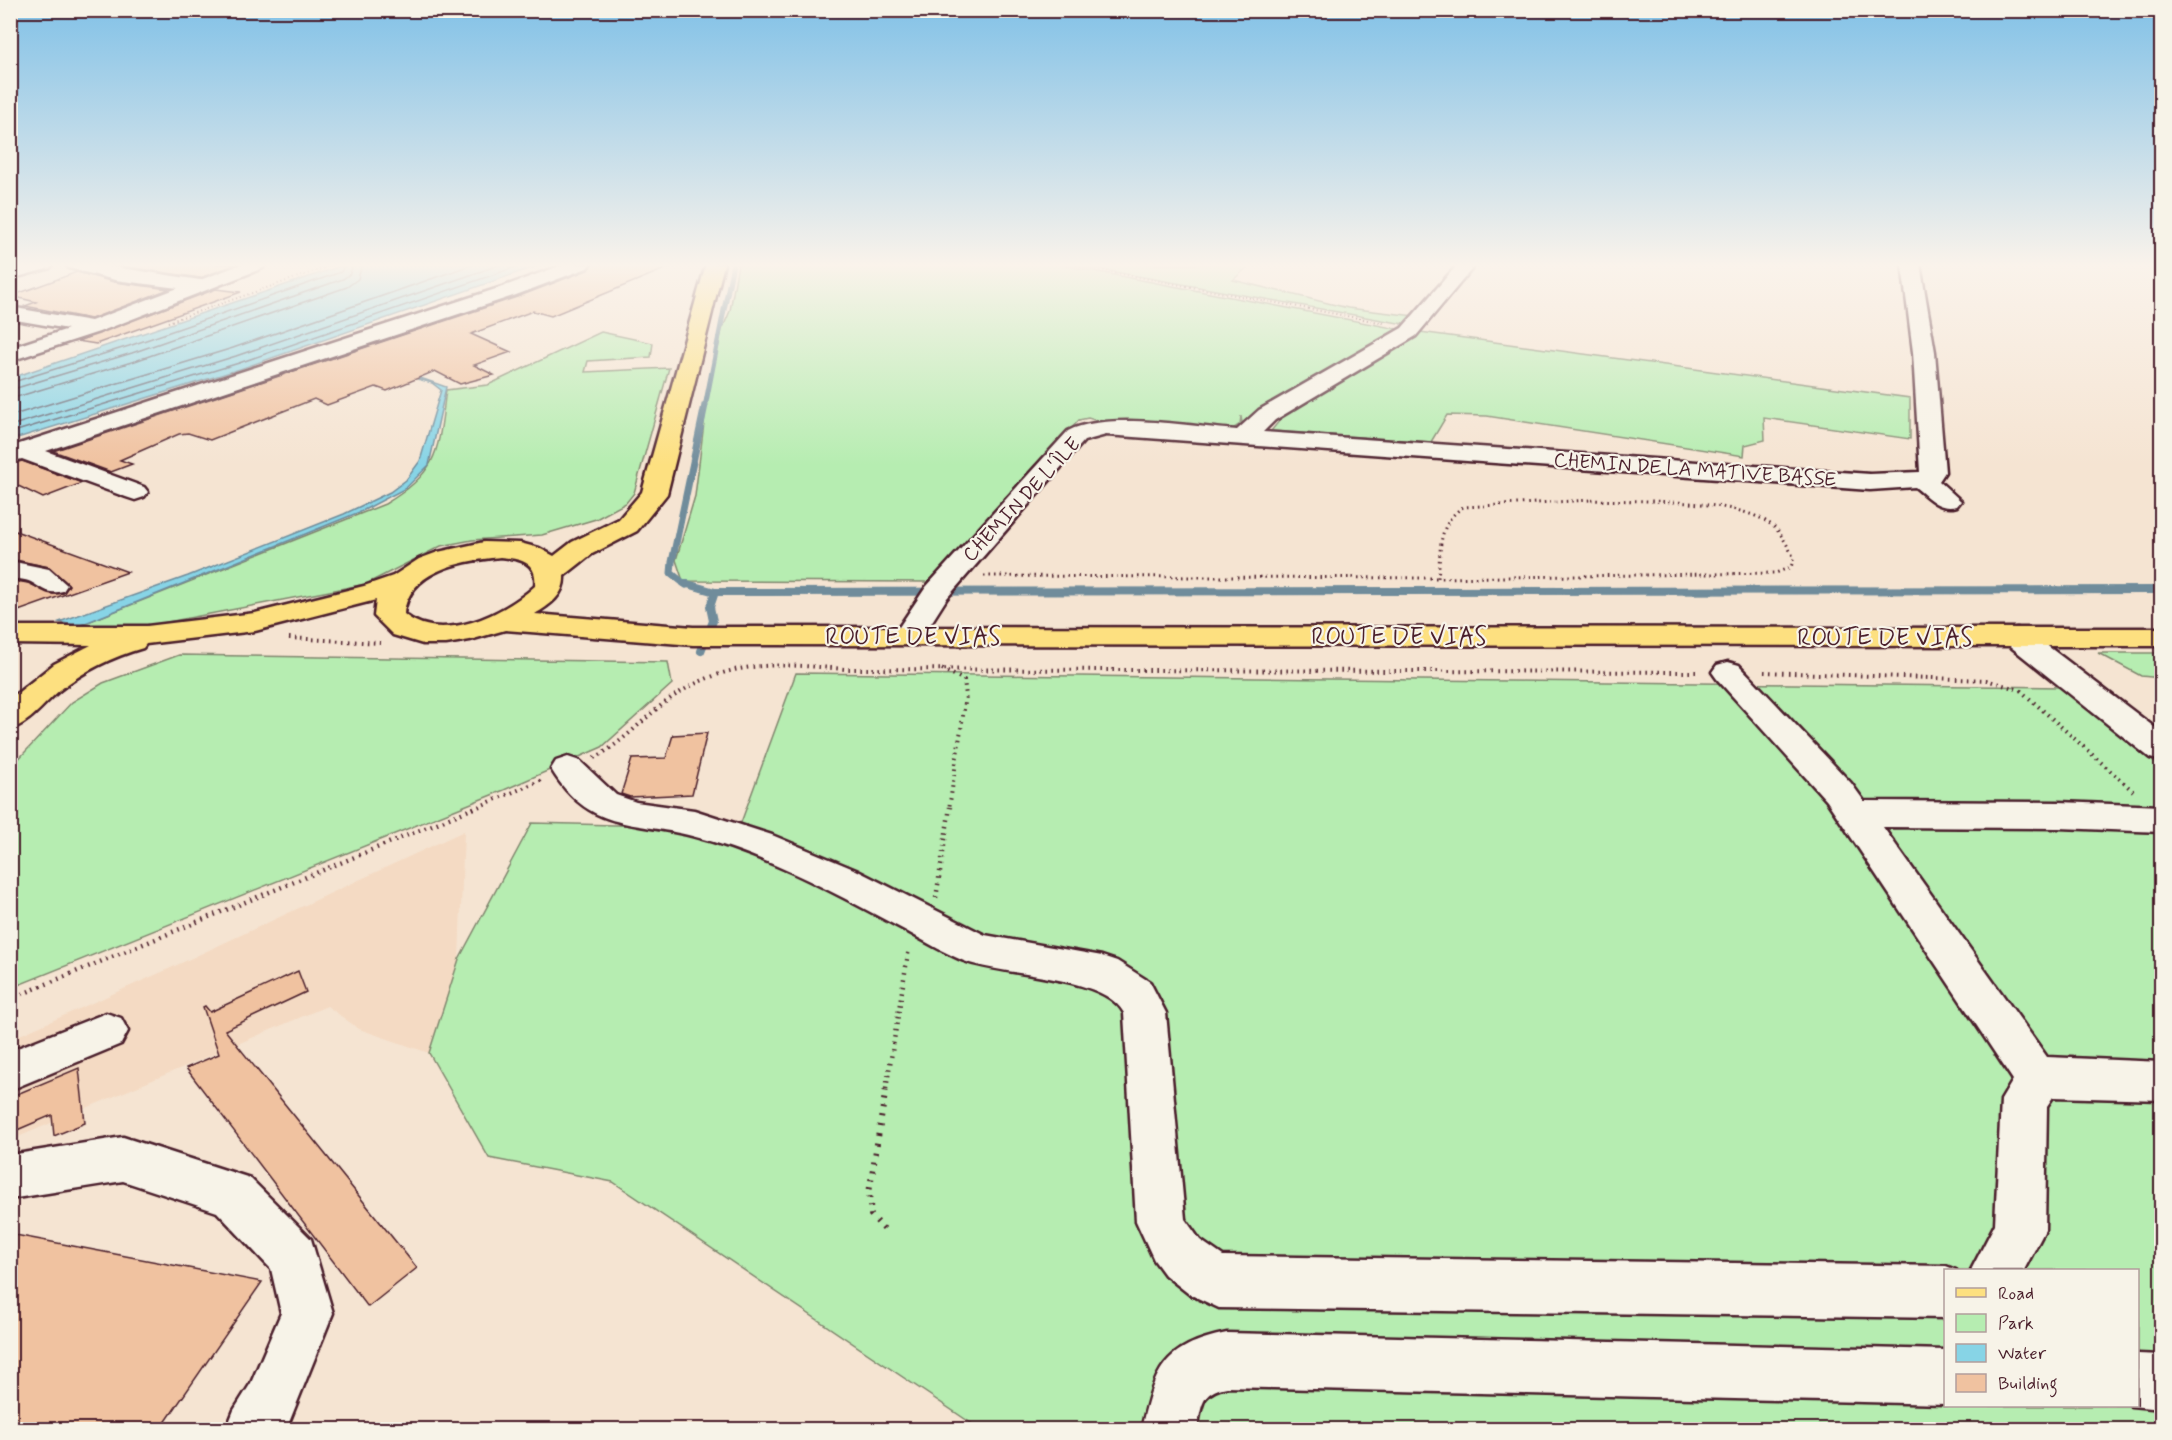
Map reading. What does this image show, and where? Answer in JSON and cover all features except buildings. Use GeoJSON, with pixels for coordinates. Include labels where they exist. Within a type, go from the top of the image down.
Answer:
{"type":"FeatureCollection","features":[{"type":"Feature","properties":{"kind":"main road"},"geometry":{"type":"LineString","coordinates":[[280,616],[388,616],[400,626],[415,632],[435,634],[483,629],[506,621],[533,605],[550,581],[582,548],[628,525],[654,494],[697,331]]}},
{"type":"Feature","properties":{"kind":"main road"},"geometry":{"type":"LineString","coordinates":[[21,708],[78,664],[126,643],[347,602],[402,582],[429,565],[464,554],[500,549],[524,551],[580,534],[642,510]]}},
{"type":"Feature","properties":{"kind":"main road","name":"ROUTE DE VIAS"},"geometry":{"type":"LineString","coordinates":[[524,551],[539,558],[550,581],[588,614],[636,633]]}},
{"type":"Feature","properties":{"kind":"main road"},"geometry":{"type":"LineString","coordinates":[[388,616],[389,600],[402,582]]}},
{"type":"Feature","properties":{"kind":"main road","name":"ROUTE DE VIAS"},"geometry":{"type":"LineString","coordinates":[[506,621],[693,636],[2162,637]]}},
{"type":"Feature","properties":{"kind":"main road"},"geometry":{"type":"LineString","coordinates":[[10,637],[166,634]]}},
{"type":"Feature","properties":{"kind":"main road"},"geometry":{"type":"LineString","coordinates":[[10,637],[44,650],[47,657],[21,708]]}},
{"type":"Feature","properties":{"kind":"street"},"geometry":{"type":"LineString","coordinates":[[10,356],[83,331]]}},
{"type":"Feature","properties":{"kind":"street"},"geometry":{"type":"LineString","coordinates":[[107,331],[129,336]]}},
{"type":"Feature","properties":{"kind":"street"},"geometry":{"type":"LineString","coordinates":[[16,453],[387,331]]}},
{"type":"Feature","properties":{"kind":"street"},"geometry":{"type":"LineString","coordinates":[[1243,438],[1267,415],[1395,342],[1408,331]]}},
{"type":"Feature","properties":{"kind":"street"},"geometry":{"type":"LineString","coordinates":[[1921,331],[1933,472],[1928,479],[1922,480]]}},
{"type":"Feature","properties":{"kind":"street","name":"CHEMIN DE L'ÎLE"},"geometry":{"type":"LineString","coordinates":[[908,636],[944,584],[1076,436],[1086,431],[1106,428],[1243,438]]}},
{"type":"Feature","properties":{"kind":"street"},"geometry":{"type":"LineString","coordinates":[[1449,433],[1446,439],[1559,448],[1559,459]]}},
{"type":"Feature","properties":{"kind":"street","name":"CHEMIN DE LA MATIVE BASSE"},"geometry":{"type":"LineString","coordinates":[[1243,438],[1870,482],[1922,480]]}},
{"type":"Feature","properties":{"kind":"street"},"geometry":{"type":"LineString","coordinates":[[16,453],[135,492]]}},
{"type":"Feature","properties":{"kind":"street"},"geometry":{"type":"LineString","coordinates":[[1922,480],[1948,501]]}},
{"type":"Feature","properties":{"kind":"street"},"geometry":{"type":"LineString","coordinates":[[10,569],[39,575],[53,585]]}},
{"type":"Feature","properties":{"kind":"street"},"geometry":{"type":"LineString","coordinates":[[2017,637],[2162,750]]}},
{"type":"Feature","properties":{"kind":"street"},"geometry":{"type":"LineString","coordinates":[[1728,672],[1839,792],[2013,1047],[2032,1071],[2050,1078],[2162,1081]]}},
{"type":"Feature","properties":{"kind":"street"},"geometry":{"type":"LineString","coordinates":[[568,769],[603,804],[635,814],[694,823],[759,844],[842,880],[977,949],[1101,974],[1135,994],[1145,1013],[1161,1221],[1174,1251],[1196,1270],[1219,1282],[1944,1292]]}},
{"type":"Feature","properties":{"kind":"street"},"geometry":{"type":"LineString","coordinates":[[1854,814],[2059,815],[2162,819]]}},
{"type":"Feature","properties":{"kind":"street"},"geometry":{"type":"LineString","coordinates":[[10,1071],[106,1031]]}},
{"type":"Feature","properties":{"kind":"street"},"geometry":{"type":"LineString","coordinates":[[1997,1269],[2020,1230],[2025,1100],[2044,1075]]}},
{"type":"Feature","properties":{"kind":"street"},"geometry":{"type":"LineString","coordinates":[[10,1176],[123,1159],[234,1194],[293,1256],[307,1312],[271,1403],[254,1430]]}},
{"type":"Feature","properties":{"kind":"street"},"geometry":{"type":"LineString","coordinates":[[1168,1430],[1179,1388],[1190,1371],[1209,1362],[1227,1360],[1944,1377]]}},
{"type":"Feature","properties":{"kind":"street"},"geometry":{"type":"LineString","coordinates":[[2139,1381],[2162,1382]]}},
{"type":"Feature","properties":{"kind":"path"},"geometry":{"type":"LineString","coordinates":[[944,584],[1438,578],[1776,573],[1791,567],[1794,558],[1776,529],[1745,511],[1723,506],[1591,501],[1463,507],[1450,515],[1443,530],[1438,578]]}},
{"type":"Feature","properties":{"kind":"path"},"geometry":{"type":"LineString","coordinates":[[10,999],[568,769],[613,748],[679,692],[700,679],[726,669],[782,664],[844,669],[1728,672],[1974,679],[2004,684],[2020,690],[2137,794]]}},
{"type":"Feature","properties":{"kind":"path"},"geometry":{"type":"LineString","coordinates":[[884,1229],[871,1215],[869,1193],[966,696],[964,680],[941,668]]}},
{"type":"Feature","properties":{"kind":"shaded area"},"geometry":{"type":"Polygon","coordinates":[[[464,831],[459,959],[429,1053],[359,1029],[327,1006],[11,1140],[11,1039],[162,972],[464,831]]]}},
{"type":"Feature","properties":{"kind":"green space"},"geometry":{"type":"Polygon","coordinates":[[[722,331],[1394,331],[1242,423],[1241,416],[1240,424],[1228,432],[1111,425],[1088,418],[1079,420],[933,582],[683,581],[676,560],[695,496],[707,399],[722,331]]]}},
{"type":"Feature","properties":{"kind":"green space"},"geometry":{"type":"Polygon","coordinates":[[[601,332],[653,343],[651,357],[588,361],[585,372],[669,368],[634,493],[626,503],[596,519],[542,535],[472,540],[441,546],[366,584],[152,625],[73,628],[385,504],[417,481],[434,457],[446,390],[488,385],[601,332]]]}},
{"type":"Feature","properties":{"kind":"green space"},"geometry":{"type":"Polygon","coordinates":[[[1420,332],[1910,398],[1910,439],[1764,418],[1765,440],[1745,445],[1744,456],[1487,416],[1447,415],[1431,442],[1271,431],[1284,415],[1420,332]]]}},
{"type":"Feature","properties":{"kind":"green space"},"geometry":{"type":"Polygon","coordinates":[[[2098,653],[2161,653],[2161,678],[2141,676],[2098,653]]]}},
{"type":"Feature","properties":{"kind":"green space"},"geometry":{"type":"Polygon","coordinates":[[[179,655],[668,662],[672,684],[602,747],[504,790],[11,988],[10,768],[72,702],[103,683],[179,655]]]}},
{"type":"Feature","properties":{"kind":"green space"},"geometry":{"type":"Polygon","coordinates":[[[796,673],[2061,687],[2161,768],[2161,1429],[980,1429],[613,1182],[489,1158],[429,1053],[459,959],[532,823],[739,828],[796,673]]]}},
{"type":"Feature","properties":{"kind":"water"},"geometry":{"type":"Polygon","coordinates":[[[149,331],[349,331],[240,369],[11,440],[11,378],[149,331]]]}},
{"type":"Feature","properties":{"kind":"water"},"geometry":{"type":"Polygon","coordinates":[[[392,368],[446,387],[429,465],[406,488],[362,511],[78,626],[59,622],[188,576],[344,514],[390,492],[406,480],[420,461],[441,390],[432,383],[386,370],[392,368]]]}},
{"type":"Feature","properties":{"kind":"waterway"},"geometry":{"type":"LineString","coordinates":[[705,407],[720,331]]}},
{"type":"Feature","properties":{"kind":"waterway"},"geometry":{"type":"LineString","coordinates":[[686,585],[671,573],[672,562],[705,405]]}},
{"type":"Feature","properties":{"kind":"waterway"},"geometry":{"type":"LineString","coordinates":[[684,583],[715,592]]}},
{"type":"Feature","properties":{"kind":"waterway"},"geometry":{"type":"LineString","coordinates":[[715,592],[2162,590]]}},
{"type":"Feature","properties":{"kind":"waterway"},"geometry":{"type":"LineString","coordinates":[[701,651],[713,621],[710,607],[715,592]]}}]}
